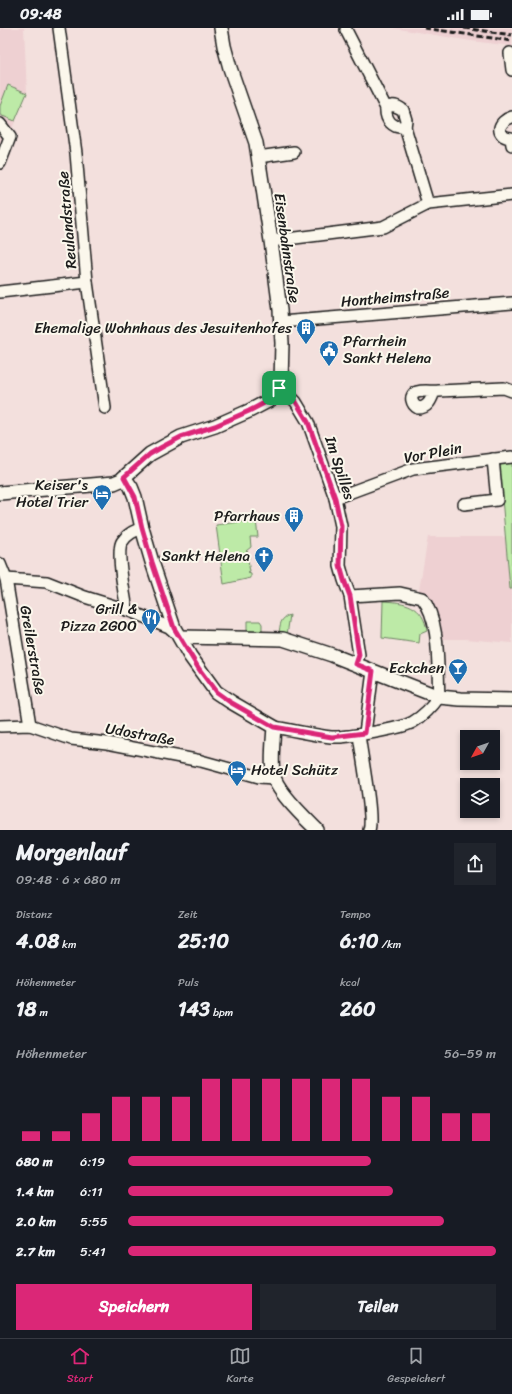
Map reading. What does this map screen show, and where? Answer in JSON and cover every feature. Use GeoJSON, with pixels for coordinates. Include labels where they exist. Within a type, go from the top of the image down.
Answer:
{"type":"FeatureCollection","features":[{"type":"Feature","properties":{"kind":"street","name":"Reulandstraße"},"geometry":{"type":"LineString","coordinates":[[59,28],[76,152],[87,282],[105,408]]}},
{"type":"Feature","properties":{"kind":"street","name":"Eisenbahnstraße"},"geometry":{"type":"LineString","coordinates":[[221,28],[230,68],[256,142],[271,240],[281,322],[282,373],[279,388]]}},
{"type":"Feature","properties":{"kind":"street"},"geometry":{"type":"LineString","coordinates":[[346,30],[386,108],[387,118],[392,125],[400,128],[405,127]]}},
{"type":"Feature","properties":{"kind":"street"},"geometry":{"type":"LineString","coordinates":[[510,53],[512,70]]}},
{"type":"Feature","properties":{"kind":"street"},"geometry":{"type":"LineString","coordinates":[[386,108],[391,105],[403,110],[406,120],[405,127],[428,204]]}},
{"type":"Feature","properties":{"kind":"street"},"geometry":{"type":"LineString","coordinates":[[512,117],[506,118],[500,124],[500,130],[502,135],[512,140]]}},
{"type":"Feature","properties":{"kind":"street"},"geometry":{"type":"LineString","coordinates":[[0,124],[10,137],[0,163]]}},
{"type":"Feature","properties":{"kind":"street"},"geometry":{"type":"LineString","coordinates":[[258,157],[294,152]]}},
{"type":"Feature","properties":{"kind":"street"},"geometry":{"type":"LineString","coordinates":[[271,240],[383,227],[428,204],[512,196]]}},
{"type":"Feature","properties":{"kind":"street"},"geometry":{"type":"LineString","coordinates":[[0,292],[87,282]]}},
{"type":"Feature","properties":{"kind":"street","name":"Hontheimstraße"},"geometry":{"type":"LineString","coordinates":[[281,322],[512,303]]}},
{"type":"Feature","properties":{"kind":"street"},"geometry":{"type":"LineString","coordinates":[[0,493],[114,483],[124,477],[150,454],[162,447],[181,437],[215,426],[249,411],[270,400],[279,388]]}},
{"type":"Feature","properties":{"kind":"street","name":"Im Spilles"},"geometry":{"type":"LineString","coordinates":[[279,388],[296,402],[308,422],[335,498],[341,526],[340,566],[350,596],[359,655],[356,664]]}},
{"type":"Feature","properties":{"kind":"street"},"geometry":{"type":"LineString","coordinates":[[434,392],[504,388],[512,390]]}},
{"type":"Feature","properties":{"kind":"street","name":"Vor Plein"},"geometry":{"type":"LineString","coordinates":[[335,498],[413,469],[512,457]]}},
{"type":"Feature","properties":{"kind":"street"},"geometry":{"type":"LineString","coordinates":[[464,504],[497,500],[493,460]]}},
{"type":"Feature","properties":{"kind":"street"},"geometry":{"type":"LineString","coordinates":[[124,477],[135,497],[142,528],[174,628],[199,669],[216,692],[230,702],[274,727],[332,737],[362,734],[400,727],[412,723],[424,715],[438,697],[436,637],[432,615],[425,601],[422,598],[400,593],[350,596]]}},
{"type":"Feature","properties":{"kind":"street"},"geometry":{"type":"LineString","coordinates":[[127,610],[120,556],[121,543],[131,532],[142,528]]}},
{"type":"Feature","properties":{"kind":"street","name":"Greilerstraße"},"geometry":{"type":"LineString","coordinates":[[0,564],[6,579],[30,725]]}},
{"type":"Feature","properties":{"kind":"street"},"geometry":{"type":"LineString","coordinates":[[6,579],[47,582],[84,597],[127,610],[168,627],[180,637],[283,639],[332,654],[438,697],[512,700]]}},
{"type":"Feature","properties":{"kind":"street"},"geometry":{"type":"LineString","coordinates":[[369,830],[371,826],[362,734],[373,671]]}},
{"type":"Feature","properties":{"kind":"street","name":"Udostraße"},"geometry":{"type":"LineString","coordinates":[[0,726],[30,725],[71,739],[107,743],[200,761],[259,777],[274,778]]}},
{"type":"Feature","properties":{"kind":"street"},"geometry":{"type":"LineString","coordinates":[[274,727],[274,778],[288,799],[317,830]]}},
{"type":"Feature","properties":{"kind":"shaded area"},"geometry":{"type":"Polygon","coordinates":[[[0,28],[24,28],[27,93],[0,157],[0,28]]]}},
{"type":"Feature","properties":{"kind":"shaded area"},"geometry":{"type":"Polygon","coordinates":[[[393,28],[512,28],[512,46],[471,41],[393,28]]]}},
{"type":"Feature","properties":{"kind":"shaded area"},"geometry":{"type":"Polygon","coordinates":[[[428,537],[506,537],[512,589],[512,643],[466,639],[441,639],[425,597],[419,590],[428,537]]]}},
{"type":"Feature","properties":{"kind":"green space"},"geometry":{"type":"Polygon","coordinates":[[[8,85],[27,93],[15,121],[0,115],[0,106],[8,85]]]}},
{"type":"Feature","properties":{"kind":"green space"},"geometry":{"type":"Polygon","coordinates":[[[512,463],[512,589],[510,589],[499,464],[512,463]]]}},
{"type":"Feature","properties":{"kind":"green space"},"geometry":{"type":"Polygon","coordinates":[[[256,520],[258,537],[250,537],[251,547],[246,551],[248,552],[249,559],[247,560],[250,572],[248,573],[251,574],[251,578],[224,584],[216,525],[256,520]]]}},
{"type":"Feature","properties":{"kind":"green space"},"geometry":{"type":"Polygon","coordinates":[[[383,601],[406,604],[417,610],[422,615],[427,631],[420,634],[419,643],[382,638],[383,601]]]}},
{"type":"Feature","properties":{"kind":"green space"},"geometry":{"type":"Polygon","coordinates":[[[290,615],[287,635],[279,634],[282,620],[290,615]]]}},
{"type":"Feature","properties":{"kind":"green space"},"geometry":{"type":"Polygon","coordinates":[[[247,621],[260,621],[262,624],[262,632],[247,631],[247,621]]]}},
{"type":"Feature","properties":{"kind":"railway"},"geometry":{"type":"LineString","coordinates":[[424,28],[512,41]]}},
{"type":"Feature","properties":{"kind":"railway"},"geometry":{"type":"LineString","coordinates":[[464,28],[512,35]]}},
{"type":"Feature","properties":{"kind":"place","name":"Ehemalige Wohnhaus des Jesuitenhofes"},"geometry":{"type":"Point","coordinates":[306,345]}},
{"type":"Feature","properties":{"kind":"place","name":"Pfarrhein Sankt Helena"},"geometry":{"type":"Point","coordinates":[329,367]}},
{"type":"Feature","properties":{"kind":"place","name":"Keiser's Hotel Trier"},"geometry":{"type":"Point","coordinates":[102,511]}},
{"type":"Feature","properties":{"kind":"place","name":"Pfarrhaus"},"geometry":{"type":"Point","coordinates":[294,533]}},
{"type":"Feature","properties":{"kind":"place","name":"Sankt Helena"},"geometry":{"type":"Point","coordinates":[264,573]}},
{"type":"Feature","properties":{"kind":"place","name":"Grill & Pizza 2GOO"},"geometry":{"type":"Point","coordinates":[151,635]}},
{"type":"Feature","properties":{"kind":"place","name":"Eckchen"},"geometry":{"type":"Point","coordinates":[458,685]}},
{"type":"Feature","properties":{"kind":"place","name":"Hotel Schütz"},"geometry":{"type":"Point","coordinates":[237,787]}},
{"type":"Feature","properties":{"kind":"route"},"geometry":{"type":"LineString","coordinates":[[279,388],[296,402],[308,422],[335,498],[341,526],[340,566],[350,596],[359,655],[356,664],[373,671],[365,733],[332,737],[274,727],[230,702],[216,692],[190,656],[174,628],[152,562],[135,497],[131,487],[124,477],[150,454],[162,447],[181,437],[215,426],[249,411],[270,400],[279,388]]}}]}
